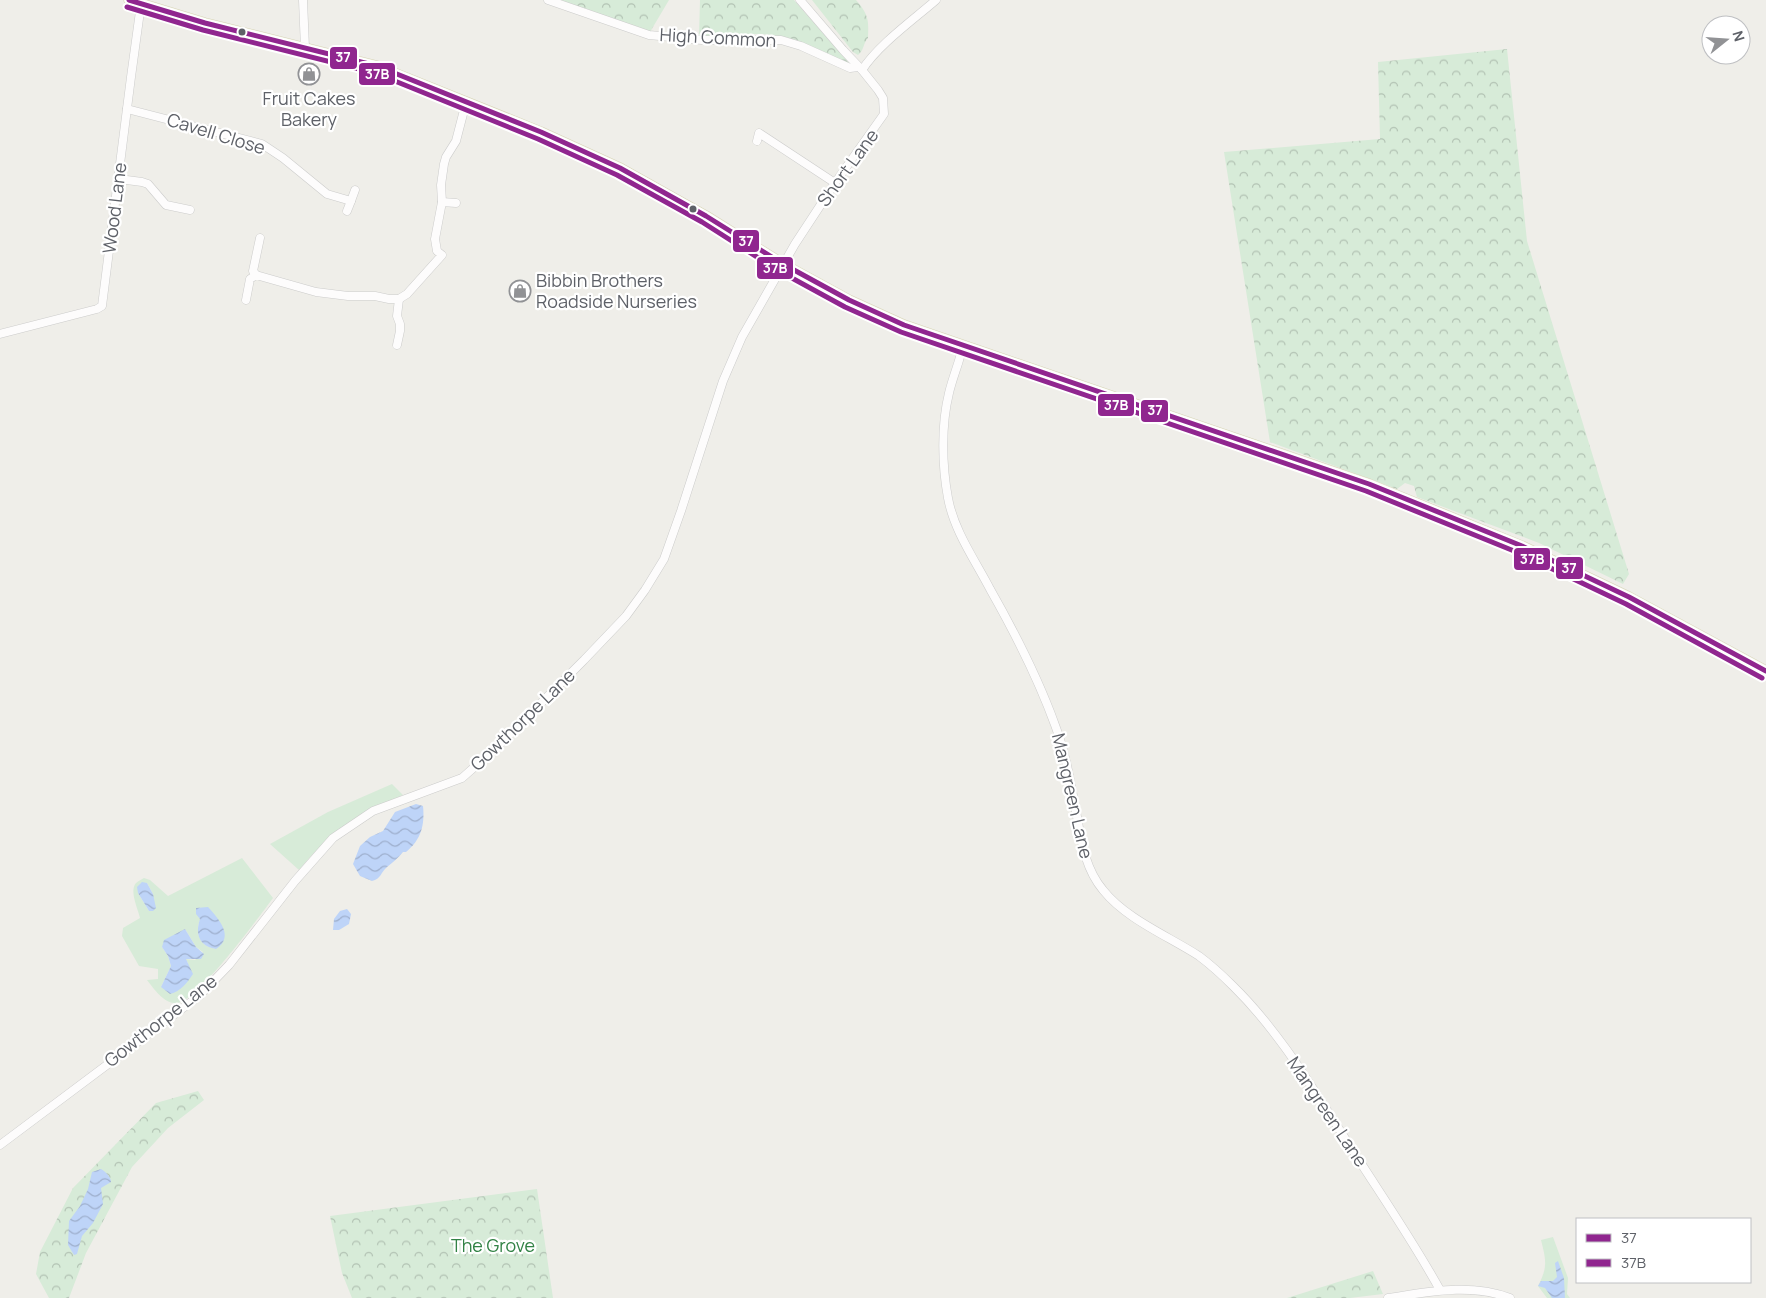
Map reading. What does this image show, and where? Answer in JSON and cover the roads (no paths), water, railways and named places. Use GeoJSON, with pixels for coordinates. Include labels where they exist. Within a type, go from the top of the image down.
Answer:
{"type":"FeatureCollection","features":[{"type":"Feature","properties":{"kind":"main road"},"geometry":{"type":"LineString","coordinates":[[129,0],[196,20],[377,66],[469,103],[612,163],[706,216],[783,264],[849,300],[904,326],[1370,484],[1522,546],[1629,597],[1766,670]]}},
{"type":"Feature","properties":{"kind":"street"},"geometry":{"type":"LineString","coordinates":[[303,0],[305,48]]}},
{"type":"Feature","properties":{"kind":"street","name":"High Common"},"geometry":{"type":"LineString","coordinates":[[548,0],[649,35],[702,40],[780,40],[802,46],[850,68],[860,68]]}},
{"type":"Feature","properties":{"kind":"street","name":"Short Lane"},"geometry":{"type":"LineString","coordinates":[[783,264],[835,183],[884,114],[882,98],[860,68],[800,0]]}},
{"type":"Feature","properties":{"kind":"street"},"geometry":{"type":"LineString","coordinates":[[860,68],[936,0]]}},
{"type":"Feature","properties":{"kind":"street","name":"Wood Lane"},"geometry":{"type":"LineString","coordinates":[[0,334],[97,310],[102,306],[141,4]]}},
{"type":"Feature","properties":{"kind":"street"},"geometry":{"type":"LineString","coordinates":[[260,238],[253,271],[256,275],[316,292],[348,296],[375,296],[389,300],[399,299],[407,294],[442,255],[437,251],[435,239],[442,202],[441,185],[446,157],[456,141],[463,114],[469,103]]}},
{"type":"Feature","properties":{"kind":"street","name":"Cavell Close"},"geometry":{"type":"LineString","coordinates":[[127,109],[262,144],[283,158],[327,194],[351,201]]}},
{"type":"Feature","properties":{"kind":"street"},"geometry":{"type":"LineString","coordinates":[[758,124],[758,137],[835,183]]}},
{"type":"Feature","properties":{"kind":"street"},"geometry":{"type":"LineString","coordinates":[[119,179],[148,184],[166,205],[190,210]]}},
{"type":"Feature","properties":{"kind":"street"},"geometry":{"type":"LineString","coordinates":[[347,211],[355,190]]}},
{"type":"Feature","properties":{"kind":"street"},"geometry":{"type":"LineString","coordinates":[[442,202],[456,203]]}},
{"type":"Feature","properties":{"kind":"street","name":"Gowthorpe Lane"},"geometry":{"type":"LineString","coordinates":[[0,1146],[199,996],[229,965],[295,880],[333,838],[374,811],[462,778],[470,773],[510,735],[626,616],[664,559],[731,360],[783,264]]}},
{"type":"Feature","properties":{"kind":"street"},"geometry":{"type":"LineString","coordinates":[[246,300],[250,279],[256,275]]}},
{"type":"Feature","properties":{"kind":"street"},"geometry":{"type":"LineString","coordinates":[[397,346],[400,330],[397,316],[399,299]]}},
{"type":"Feature","properties":{"kind":"street","name":"Mangreen Lane"},"geometry":{"type":"LineString","coordinates":[[963,345],[948,396],[945,421],[944,473],[948,502],[957,528],[1032,669],[1055,725],[1071,785],[1082,844],[1094,879],[1111,900],[1126,912],[1201,958],[1241,994],[1257,1012],[1318,1096],[1424,1260],[1440,1290]]}},
{"type":"Feature","properties":{"kind":"street"},"geometry":{"type":"LineString","coordinates":[[1388,1298],[1440,1290],[1468,1289],[1510,1298]]}},
{"type":"Feature","properties":{"kind":"water"},"geometry":{"type":"Polygon","coordinates":[[[416,804],[423,806],[423,813],[421,832],[415,842],[387,867],[377,879],[372,881],[360,876],[353,864],[360,846],[370,837],[383,831],[395,812],[416,804]]]}},
{"type":"Feature","properties":{"kind":"water"},"geometry":{"type":"Polygon","coordinates":[[[142,882],[147,883],[153,894],[156,908],[153,911],[149,911],[138,893],[137,887],[142,882]]]}},
{"type":"Feature","properties":{"kind":"water"},"geometry":{"type":"Polygon","coordinates":[[[208,907],[217,917],[225,934],[222,944],[216,949],[202,942],[198,934],[200,919],[196,914],[196,908],[208,907]]]}},
{"type":"Feature","properties":{"kind":"water"},"geometry":{"type":"Polygon","coordinates":[[[347,909],[351,914],[349,924],[339,930],[333,930],[334,919],[340,911],[347,909]]]}},
{"type":"Feature","properties":{"kind":"water"},"geometry":{"type":"Polygon","coordinates":[[[185,929],[196,947],[204,954],[201,959],[186,959],[193,974],[181,989],[170,994],[161,987],[171,966],[168,956],[162,947],[164,940],[185,929]]]}},
{"type":"Feature","properties":{"kind":"water"},"geometry":{"type":"Polygon","coordinates":[[[101,1169],[108,1174],[111,1182],[101,1188],[103,1204],[93,1223],[82,1236],[77,1254],[74,1255],[68,1245],[69,1221],[80,1206],[88,1189],[92,1172],[101,1169]]]}},
{"type":"Feature","properties":{"kind":"water"},"geometry":{"type":"Polygon","coordinates":[[[1558,1261],[1564,1278],[1565,1298],[1552,1298],[1545,1288],[1538,1286],[1541,1281],[1553,1281],[1557,1277],[1555,1263],[1558,1261]]]}},
{"type":"Feature","properties":{"kind":"place","name":"Fruit Cakes Bakery"},"geometry":{"type":"Point","coordinates":[309,74]}},
{"type":"Feature","properties":{"kind":"place","name":"Bibbin Brothers Roadside Nurseries"},"geometry":{"type":"Point","coordinates":[520,291]}},
{"type":"Feature","properties":{"kind":"park label","name":"The Grove"},"geometry":{"type":"Point","coordinates":[493,1246]}}]}
